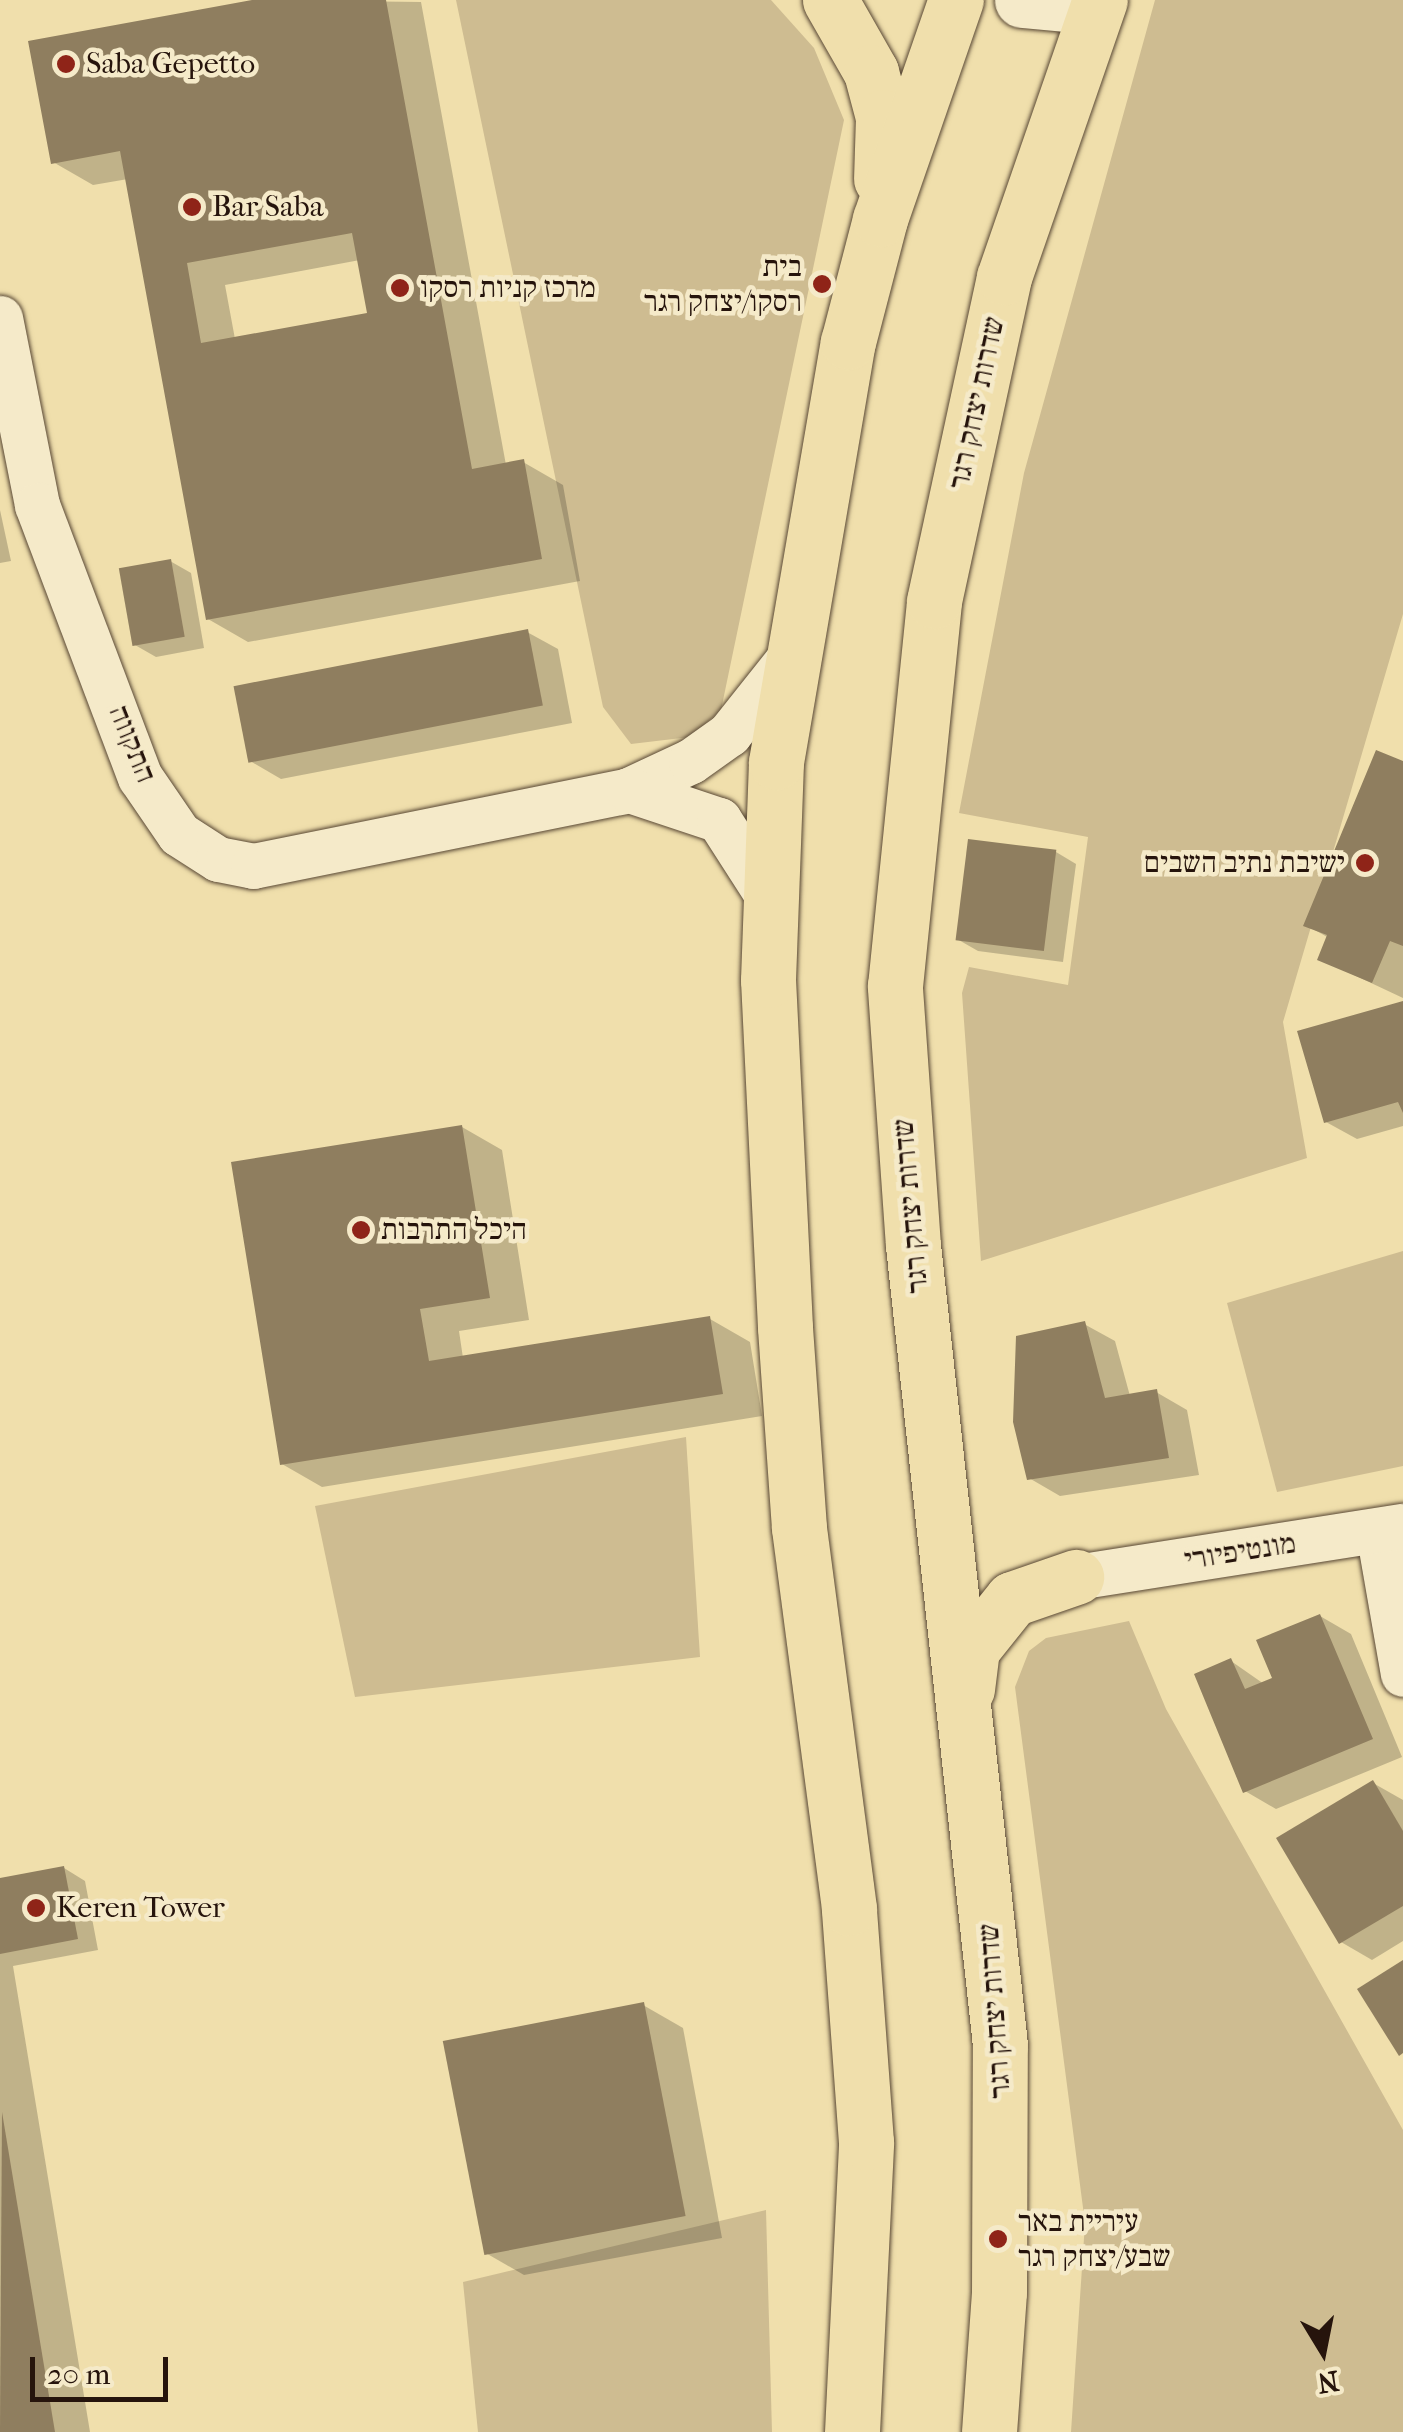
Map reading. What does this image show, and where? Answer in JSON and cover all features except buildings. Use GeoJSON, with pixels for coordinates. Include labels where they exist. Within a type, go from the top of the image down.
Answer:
{"type":"FeatureCollection","features":[{"type":"Feature","properties":{"kind":"main road"},"geometry":{"type":"LineString","coordinates":[[830,0],[871,72],[883,116],[880,220]]}},
{"type":"Feature","properties":{"kind":"main road"},"geometry":{"type":"LineString","coordinates":[[852,2432],[865,2180],[861,2029],[798,1509],[768,980],[776,762],[848,342],[880,220],[956,0]]}},
{"type":"Feature","properties":{"kind":"main road","name":"שדרות יצחק רגר"},"geometry":{"type":"LineString","coordinates":[[989,2432],[999,2292],[1000,2045],[942,1525],[895,986],[930,640],[1004,277],[1094,2]]}},
{"type":"Feature","properties":{"kind":"main road"},"geometry":{"type":"LineString","coordinates":[[942,1525],[991,1564],[1076,1576]]}},
{"type":"Feature","properties":{"kind":"main road"},"geometry":{"type":"LineString","coordinates":[[964,1711],[972,1649],[1012,1598],[1076,1576]]}},
{"type":"Feature","properties":{"kind":"street"},"geometry":{"type":"LineString","coordinates":[[1022,0],[1094,2]]}},
{"type":"Feature","properties":{"kind":"street","name":"התקווה"},"geometry":{"type":"LineString","coordinates":[[0,318],[37,505],[140,777],[179,834],[218,859],[253,866],[629,790],[691,761],[729,734],[795,651]]}},
{"type":"Feature","properties":{"kind":"street","name":"התקווה"},"geometry":{"type":"LineString","coordinates":[[629,790],[719,820],[771,901]]}},
{"type":"Feature","properties":{"kind":"street"},"geometry":{"type":"LineString","coordinates":[[1390,1528],[1403,1674]]}},
{"type":"Feature","properties":{"kind":"street","name":"מונטיפיורי"},"geometry":{"type":"LineString","coordinates":[[1076,1576],[1390,1528]]}},
{"type":"Feature","properties":{"kind":"shaded area"},"geometry":{"type":"Polygon","coordinates":[[[456,0],[771,0],[814,48],[844,120],[721,710],[690,737],[631,744],[603,707],[456,0]]]}},
{"type":"Feature","properties":{"kind":"shaded area"},"geometry":{"type":"Polygon","coordinates":[[[1155,0],[1403,0],[1403,614],[1283,1022],[1307,1158],[981,1261],[962,993],[969,967],[1068,985],[1088,837],[959,813],[1024,473],[1155,0]]]}},
{"type":"Feature","properties":{"kind":"shaded area"},"geometry":{"type":"Polygon","coordinates":[[[1403,1251],[1403,1466],[1277,1492],[1227,1303],[1403,1251]]]}},
{"type":"Feature","properties":{"kind":"shaded area"},"geometry":{"type":"Polygon","coordinates":[[[686,1437],[700,1657],[355,1697],[315,1506],[686,1437]]]}},
{"type":"Feature","properties":{"kind":"shaded area"},"geometry":{"type":"Polygon","coordinates":[[[1129,1621],[1166,1709],[1403,2130],[1403,2432],[1071,2432],[1085,2223],[1015,1687],[1029,1651],[1046,1638],[1129,1621]]]}},
{"type":"Feature","properties":{"kind":"shaded area"},"geometry":{"type":"Polygon","coordinates":[[[766,2210],[772,2432],[478,2432],[463,2282],[766,2210]]]}},
{"type":"Feature","properties":{"kind":"place","name":"Saba Gepetto"},"geometry":{"type":"Point","coordinates":[66,64]}},
{"type":"Feature","properties":{"kind":"place","name":"Bar Saba"},"geometry":{"type":"Point","coordinates":[192,207]}},
{"type":"Feature","properties":{"kind":"place","name":"בית רסקו/יצחק רגר"},"geometry":{"type":"Point","coordinates":[822,284]}},
{"type":"Feature","properties":{"kind":"place","name":"מרכז קניות רסקו"},"geometry":{"type":"Point","coordinates":[400,288]}},
{"type":"Feature","properties":{"kind":"place","name":"ישיבת נתיב השבים"},"geometry":{"type":"Point","coordinates":[1365,863]}},
{"type":"Feature","properties":{"kind":"place","name":"היכל התרבות"},"geometry":{"type":"Point","coordinates":[361,1230]}},
{"type":"Feature","properties":{"kind":"place","name":"Keren Tower"},"geometry":{"type":"Point","coordinates":[36,1908]}},
{"type":"Feature","properties":{"kind":"place","name":"עיריית באר שבע/יצחק רגר"},"geometry":{"type":"Point","coordinates":[998,2239]}}]}
